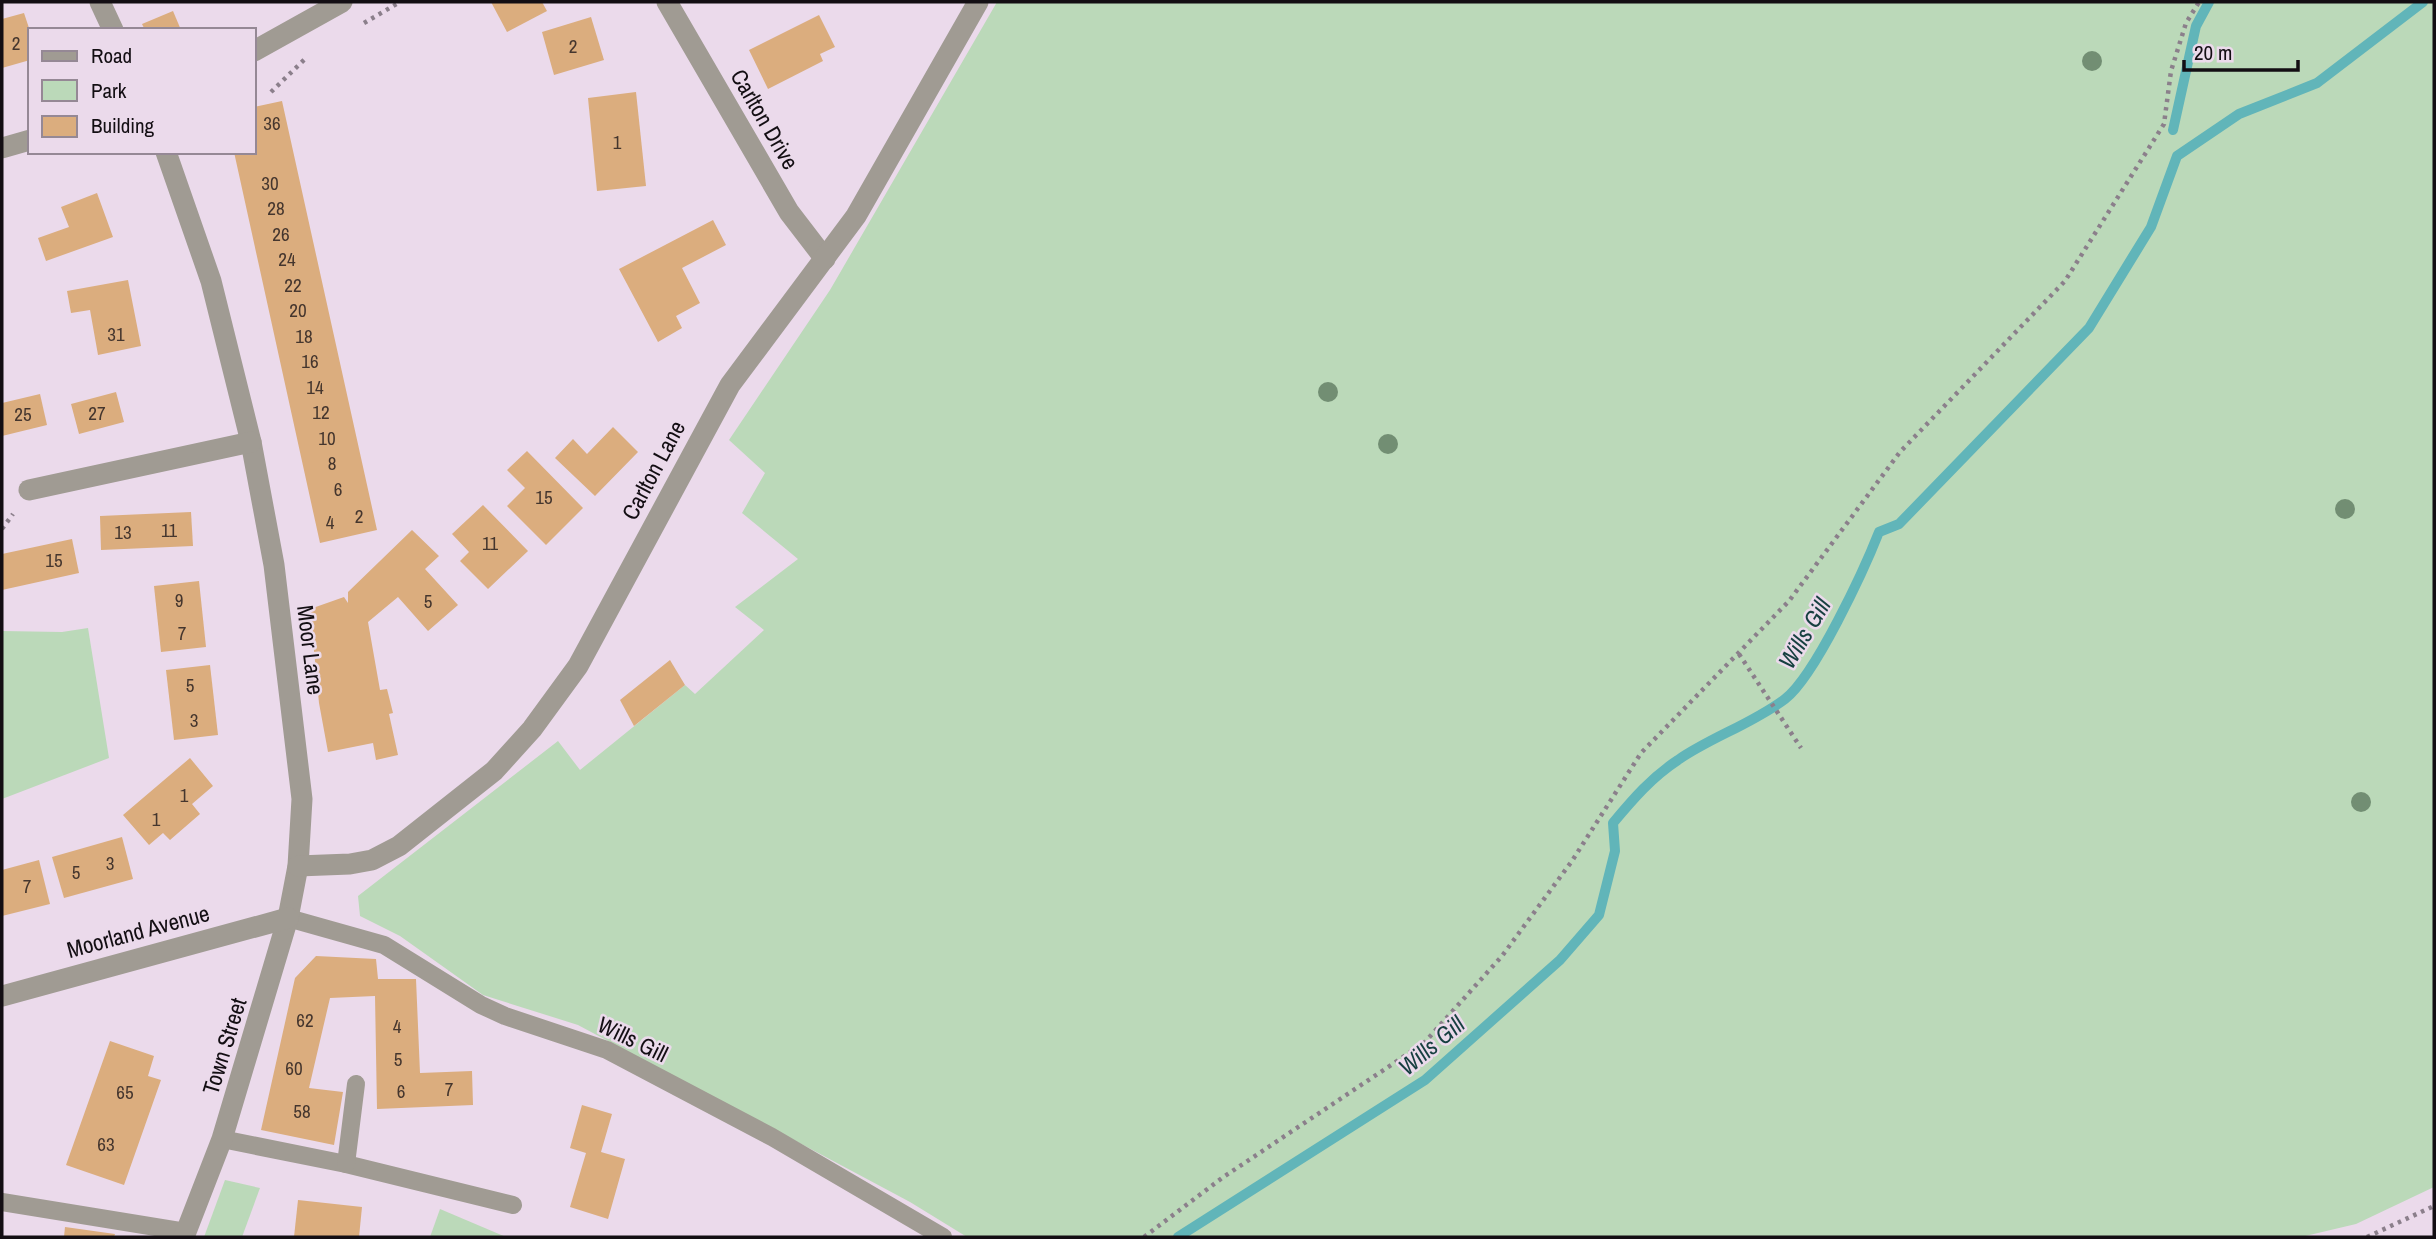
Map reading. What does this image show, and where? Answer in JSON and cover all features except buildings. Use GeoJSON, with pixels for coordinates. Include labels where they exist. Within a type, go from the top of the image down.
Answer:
{"type":"FeatureCollection","features":[{"type":"Feature","properties":{"kind":"street"},"geometry":{"type":"LineString","coordinates":[[100,2],[112,28]]}},
{"type":"Feature","properties":{"kind":"street"},"geometry":{"type":"LineString","coordinates":[[256,50],[342,2]]}},
{"type":"Feature","properties":{"kind":"street","name":"Carlton Drive"},"geometry":{"type":"LineString","coordinates":[[667,2],[789,212],[825,259]]}},
{"type":"Feature","properties":{"kind":"street","name":"Carlton Lane"},"geometry":{"type":"LineString","coordinates":[[298,866],[350,864],[388,853],[440,816],[515,751],[578,666],[730,385],[856,216],[978,2]]}},
{"type":"Feature","properties":{"kind":"street"},"geometry":{"type":"LineString","coordinates":[[2,148],[28,141]]}},
{"type":"Feature","properties":{"kind":"street","name":"Moor Lane"},"geometry":{"type":"LineString","coordinates":[[167,154],[211,281],[251,442],[274,565],[302,799],[298,866]]}},
{"type":"Feature","properties":{"kind":"street"},"geometry":{"type":"LineString","coordinates":[[29,490],[251,442]]}},
{"type":"Feature","properties":{"kind":"street","name":"Town Street"},"geometry":{"type":"LineString","coordinates":[[185,1234],[222,1139],[288,918],[298,866]]}},
{"type":"Feature","properties":{"kind":"street","name":"Moorland Avenue"},"geometry":{"type":"LineString","coordinates":[[2,996],[288,918]]}},
{"type":"Feature","properties":{"kind":"lane","name":"Wills Gill"},"geometry":{"type":"LineString","coordinates":[[288,918],[384,945],[481,1005],[505,1016],[607,1050],[772,1137],[943,1237]]}},
{"type":"Feature","properties":{"kind":"lane"},"geometry":{"type":"LineString","coordinates":[[345,1164],[356,1084]]}},
{"type":"Feature","properties":{"kind":"lane"},"geometry":{"type":"LineString","coordinates":[[222,1139],[345,1164],[513,1205]]}},
{"type":"Feature","properties":{"kind":"lane"},"geometry":{"type":"LineString","coordinates":[[2,1202],[185,1234]]}},
{"type":"Feature","properties":{"kind":"path"},"geometry":{"type":"LineString","coordinates":[[1144,1237],[1222,1178],[1424,1043],[1502,956],[1549,893],[1641,753],[1789,601],[1900,452],[2065,281],[2164,124],[2171,71],[2186,23],[2199,2]]}},
{"type":"Feature","properties":{"kind":"path"},"geometry":{"type":"LineString","coordinates":[[1739,654],[1801,748]]}},
{"type":"Feature","properties":{"kind":"path"},"geometry":{"type":"LineString","coordinates":[[2367,1237],[2434,1206]]}},
{"type":"Feature","properties":{"kind":"green space"},"geometry":{"type":"Polygon","coordinates":[[[997,2],[2434,2],[2434,1187],[2356,1224],[2301,1237],[967,1237],[910,1202],[578,1025],[483,995],[400,936],[360,916],[358,896],[558,741],[580,770],[685,685],[695,694],[764,630],[735,607],[798,559],[742,513],[765,473],[729,440],[830,290],[997,2]]]}},
{"type":"Feature","properties":{"kind":"green space"},"geometry":{"type":"Polygon","coordinates":[[[88,628],[109,758],[2,799],[2,631],[62,632],[88,628]]]}},
{"type":"Feature","properties":{"kind":"green space"},"geometry":{"type":"Polygon","coordinates":[[[225,1180],[260,1188],[242,1237],[204,1237],[225,1180]]]}},
{"type":"Feature","properties":{"kind":"green space"},"geometry":{"type":"Polygon","coordinates":[[[440,1209],[506,1237],[430,1237],[440,1209]]]}},
{"type":"Feature","properties":{"kind":"waterway","name":"Wills Gill"},"geometry":{"type":"LineString","coordinates":[[2173,130],[2196,26],[2209,2]]}},
{"type":"Feature","properties":{"kind":"waterway","name":"Wills Gill"},"geometry":{"type":"LineString","coordinates":[[1178,1237],[1425,1080],[1560,960],[1599,915],[1615,851],[1613,823],[1643,789],[1669,767],[1772,708],[1797,687],[1838,621],[1879,532],[1899,524],[2089,328],[2151,227],[2177,156],[2239,114],[2317,83],[2423,2]]}}]}
